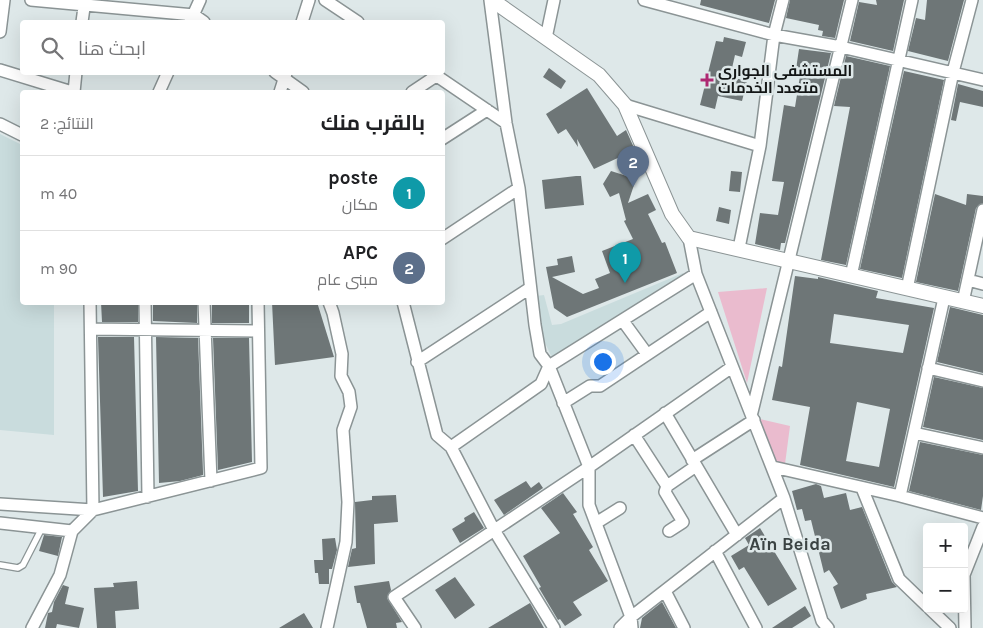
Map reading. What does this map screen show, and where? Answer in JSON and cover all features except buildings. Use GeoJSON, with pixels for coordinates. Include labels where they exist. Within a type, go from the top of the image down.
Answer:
{"type":"FeatureCollection","features":[{"type":"Feature","properties":{"kind":"street"},"geometry":{"type":"LineString","coordinates":[[0,32],[4,0]]}},
{"type":"Feature","properties":{"kind":"street"},"geometry":{"type":"LineString","coordinates":[[31,0],[85,2],[192,19],[200,0]]}},
{"type":"Feature","properties":{"kind":"street"},"geometry":{"type":"LineString","coordinates":[[303,20],[309,0]]}},
{"type":"Feature","properties":{"kind":"street"},"geometry":{"type":"LineString","coordinates":[[325,0],[355,20]]}},
{"type":"Feature","properties":{"kind":"street"},"geometry":{"type":"LineString","coordinates":[[491,0],[598,75],[625,106],[672,214],[689,238],[696,274],[773,467],[822,621],[828,628]]}},
{"type":"Feature","properties":{"kind":"street"},"geometry":{"type":"LineString","coordinates":[[491,0],[506,123],[520,188],[530,288],[540,354],[549,366],[589,467],[589,505],[632,622]]}},
{"type":"Feature","properties":{"kind":"street"},"geometry":{"type":"LineString","coordinates":[[546,38],[554,0]]}},
{"type":"Feature","properties":{"kind":"street"},"geometry":{"type":"LineString","coordinates":[[644,0],[774,35],[841,47],[983,80]]}},
{"type":"Feature","properties":{"kind":"street"},"geometry":{"type":"LineString","coordinates":[[739,248],[760,146],[774,35],[783,0]]}},
{"type":"Feature","properties":{"kind":"street"},"geometry":{"type":"LineString","coordinates":[[668,531],[683,522],[664,492],[667,486],[753,416],[787,262],[852,0]]}},
{"type":"Feature","properties":{"kind":"street"},"geometry":{"type":"LineString","coordinates":[[851,276],[912,0]]}},
{"type":"Feature","properties":{"kind":"street"},"geometry":{"type":"LineString","coordinates":[[907,289],[954,72],[972,0]]}},
{"type":"Feature","properties":{"kind":"street"},"geometry":{"type":"LineString","coordinates":[[82,20],[85,2]]}},
{"type":"Feature","properties":{"kind":"street"},"geometry":{"type":"LineString","coordinates":[[0,70],[66,90]]}},
{"type":"Feature","properties":{"kind":"street"},"geometry":{"type":"LineString","coordinates":[[73,90],[76,75]]}},
{"type":"Feature","properties":{"kind":"street"},"geometry":{"type":"LineString","coordinates":[[160,90],[167,75]]}},
{"type":"Feature","properties":{"kind":"street"},"geometry":{"type":"LineString","coordinates":[[280,90],[282,75]]}},
{"type":"Feature","properties":{"kind":"street"},"geometry":{"type":"LineString","coordinates":[[282,75],[301,90]]}},
{"type":"Feature","properties":{"kind":"street"},"geometry":{"type":"LineString","coordinates":[[414,90],[433,75]]}},
{"type":"Feature","properties":{"kind":"street"},"geometry":{"type":"LineString","coordinates":[[435,75],[506,123]]}},
{"type":"Feature","properties":{"kind":"street"},"geometry":{"type":"LineString","coordinates":[[625,106],[760,146]]}},
{"type":"Feature","properties":{"kind":"street"},"geometry":{"type":"LineString","coordinates":[[445,137],[487,110]]}},
{"type":"Feature","properties":{"kind":"street"},"geometry":{"type":"LineString","coordinates":[[0,124],[20,134]]}},
{"type":"Feature","properties":{"kind":"street"},"geometry":{"type":"LineString","coordinates":[[445,237],[520,188]]}},
{"type":"Feature","properties":{"kind":"street"},"geometry":{"type":"LineString","coordinates":[[963,302],[983,210]]}},
{"type":"Feature","properties":{"kind":"street"},"geometry":{"type":"LineString","coordinates":[[689,238],[739,248],[787,262],[983,306]]}},
{"type":"Feature","properties":{"kind":"street"},"geometry":{"type":"LineString","coordinates":[[451,447],[542,384],[549,366],[696,274]]}},
{"type":"Feature","properties":{"kind":"street"},"geometry":{"type":"LineString","coordinates":[[968,280],[983,284]]}},
{"type":"Feature","properties":{"kind":"street"},"geometry":{"type":"LineString","coordinates":[[418,362],[530,288]]}},
{"type":"Feature","properties":{"kind":"street"},"geometry":{"type":"LineString","coordinates":[[900,496],[944,298]]}},
{"type":"Feature","properties":{"kind":"street"},"geometry":{"type":"LineString","coordinates":[[32,628],[60,575],[72,531],[93,510],[90,305]]}},
{"type":"Feature","properties":{"kind":"street"},"geometry":{"type":"LineString","coordinates":[[145,305],[148,497]]}},
{"type":"Feature","properties":{"kind":"street"},"geometry":{"type":"LineString","coordinates":[[204,305],[211,481]]}},
{"type":"Feature","properties":{"kind":"street"},"geometry":{"type":"LineString","coordinates":[[0,504],[93,510],[261,468],[258,305]]}},
{"type":"Feature","properties":{"kind":"street"},"geometry":{"type":"LineString","coordinates":[[327,628],[346,542],[348,502],[343,430],[351,408],[349,392],[341,376],[342,354],[334,313],[330,305]]}},
{"type":"Feature","properties":{"kind":"street"},"geometry":{"type":"LineString","coordinates":[[404,305],[437,435],[451,447],[494,530],[554,628]]}},
{"type":"Feature","properties":{"kind":"street"},"geometry":{"type":"LineString","coordinates":[[564,403],[590,386],[600,386],[711,312]]}},
{"type":"Feature","properties":{"kind":"street"},"geometry":{"type":"LineString","coordinates":[[622,320],[647,354]]}},
{"type":"Feature","properties":{"kind":"street"},"geometry":{"type":"LineString","coordinates":[[91,329],[258,331]]}},
{"type":"Feature","properties":{"kind":"street"},"geometry":{"type":"LineString","coordinates":[[415,628],[394,597],[589,467],[732,366]]}},
{"type":"Feature","properties":{"kind":"street"},"geometry":{"type":"LineString","coordinates":[[928,368],[983,381]]}},
{"type":"Feature","properties":{"kind":"street"},"geometry":{"type":"LineString","coordinates":[[664,413],[737,535]]}},
{"type":"Feature","properties":{"kind":"street"},"geometry":{"type":"LineString","coordinates":[[914,433],[983,448]]}},
{"type":"Feature","properties":{"kind":"street"},"geometry":{"type":"LineString","coordinates":[[634,435],[667,486]]}},
{"type":"Feature","properties":{"kind":"street"},"geometry":{"type":"LineString","coordinates":[[773,467],[900,496],[983,518]]}},
{"type":"Feature","properties":{"kind":"street"},"geometry":{"type":"LineString","coordinates":[[862,488],[899,579],[923,602]]}},
{"type":"Feature","properties":{"kind":"street"},"geometry":{"type":"LineString","coordinates":[[620,628],[632,622],[665,591],[784,498]]}},
{"type":"Feature","properties":{"kind":"street"},"geometry":{"type":"LineString","coordinates":[[596,523],[620,508]]}},
{"type":"Feature","properties":{"kind":"street"},"geometry":{"type":"LineString","coordinates":[[0,523],[72,531]]}},
{"type":"Feature","properties":{"kind":"street"},"geometry":{"type":"LineString","coordinates":[[965,628],[964,575],[983,527]]}},
{"type":"Feature","properties":{"kind":"street"},"geometry":{"type":"LineString","coordinates":[[715,551],[756,628]]}},
{"type":"Feature","properties":{"kind":"street"},"geometry":{"type":"LineString","coordinates":[[665,591],[684,628]]}},
{"type":"Feature","properties":{"kind":"street"},"geometry":{"type":"LineString","coordinates":[[934,613],[950,628]]}},
{"type":"Feature","properties":{"kind":"lane"},"geometry":{"type":"LineString","coordinates":[[0,565],[18,568],[23,565],[42,528]]}},
{"type":"Feature","properties":{"kind":"shaded area"},"geometry":{"type":"Polygon","coordinates":[[[0,134],[20,144],[20,305],[54,305],[54,435],[0,430],[0,134]]]}},
{"type":"Feature","properties":{"kind":"shaded area"},"geometry":{"type":"Polygon","coordinates":[[[683,273],[686,278],[553,360],[541,334],[536,296],[544,295],[552,325],[561,324],[683,273]]]}},
{"type":"Feature","properties":{"kind":"shaded area"},"geometry":{"type":"Polygon","coordinates":[[[767,288],[747,383],[718,292],[767,288]]]}},
{"type":"Feature","properties":{"kind":"shaded area"},"geometry":{"type":"Polygon","coordinates":[[[760,419],[790,426],[785,464],[776,463],[760,419]]]}},
{"type":"Feature","properties":{"kind":"place","name":"المستشفى الجواري متعدد الخدمات"},"geometry":{"type":"Point","coordinates":[707,80]}},
{"type":"Feature","properties":{"kind":"place","name":"APC"},"geometry":{"type":"Point","coordinates":[633,187]}},
{"type":"Feature","properties":{"kind":"place","name":"poste"},"geometry":{"type":"Point","coordinates":[625,283]}},
{"type":"Feature","properties":{"kind":"district","name":"Aïn Beida"},"geometry":{"type":"Point","coordinates":[790,544]}}]}
